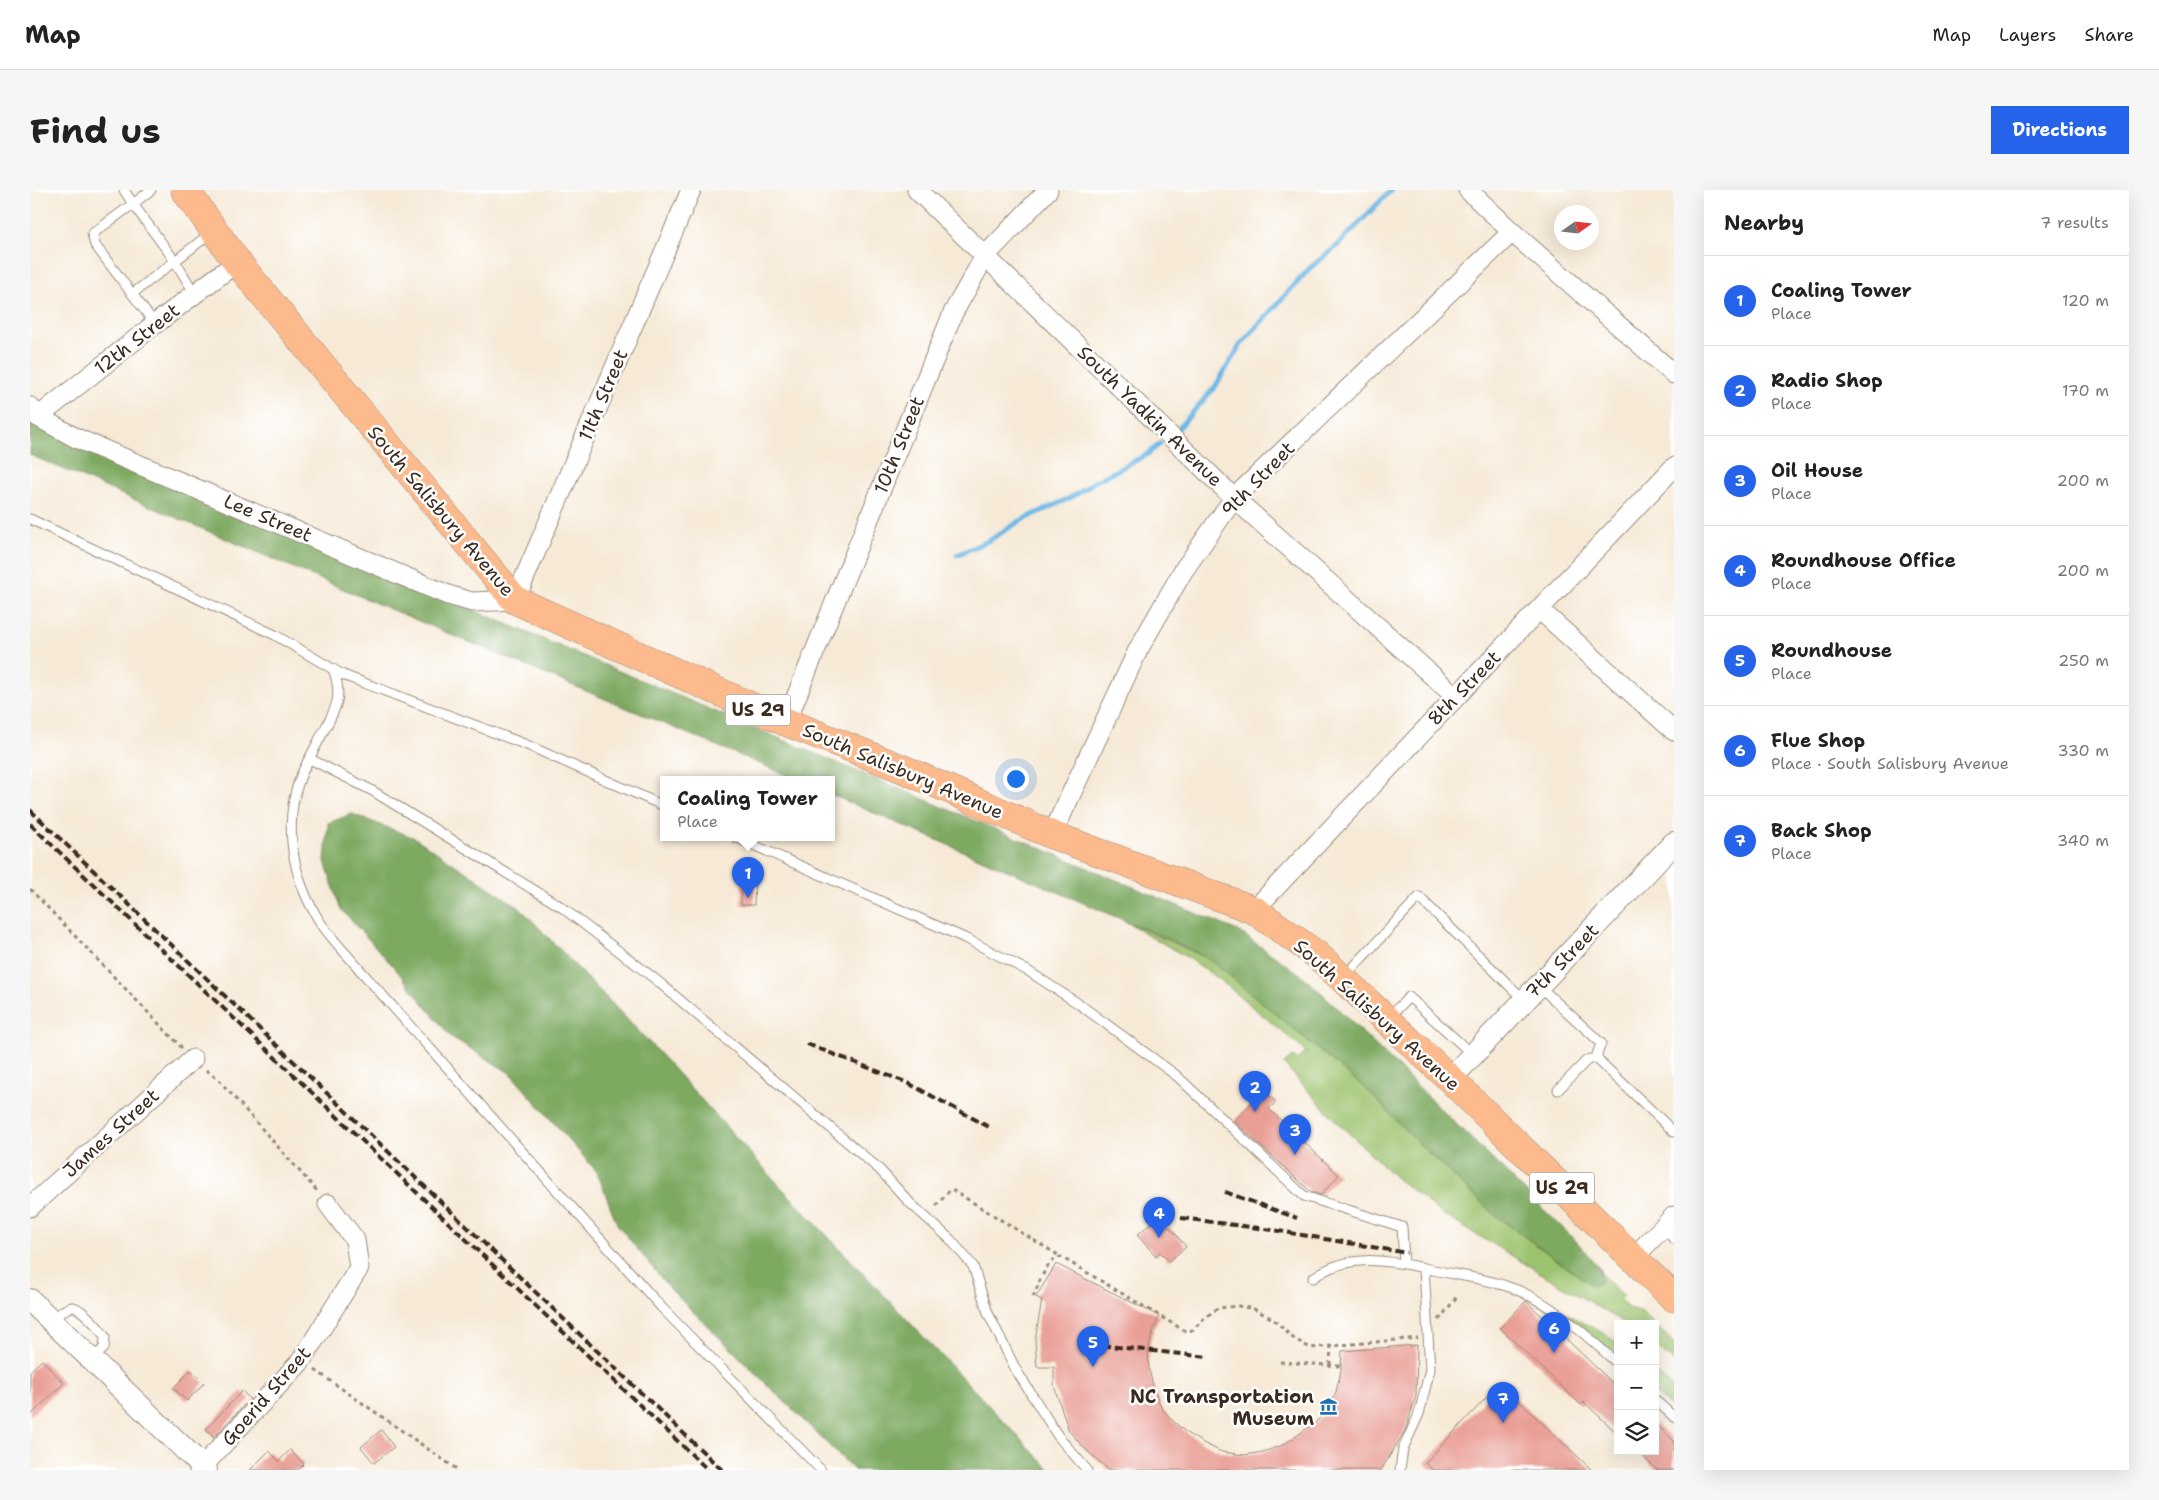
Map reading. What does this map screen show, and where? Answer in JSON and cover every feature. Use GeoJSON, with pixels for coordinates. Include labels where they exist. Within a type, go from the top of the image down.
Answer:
{"type":"FeatureCollection","features":[{"type":"Feature","properties":{"kind":"main road","name":"South Salisbury Avenue"},"geometry":{"type":"LineString","coordinates":[[185,190],[237,262],[514,600],[786,722],[903,769],[1052,835],[1254,910],[1317,955],[1450,1079],[1674,1298]]}},
{"type":"Feature","properties":{"kind":"street","name":"11th Street"},"geometry":{"type":"LineString","coordinates":[[514,600],[691,190]]}},
{"type":"Feature","properties":{"kind":"street","name":"South Yadkin Avenue"},"geometry":{"type":"LineString","coordinates":[[917,190],[1234,498],[1455,696]]}},
{"type":"Feature","properties":{"kind":"street","name":"10th Street"},"geometry":{"type":"LineString","coordinates":[[786,722],[953,312],[985,256],[1048,190]]}},
{"type":"Feature","properties":{"kind":"street"},"geometry":{"type":"LineString","coordinates":[[1468,190],[1512,232],[1674,374]]}},
{"type":"Feature","properties":{"kind":"street","name":"9th Street"},"geometry":{"type":"LineString","coordinates":[[1052,835],[1138,650],[1183,571],[1234,498],[1512,232]]}},
{"type":"Feature","properties":{"kind":"street","name":"12th Street"},"geometry":{"type":"LineString","coordinates":[[34,412],[237,262]]}},
{"type":"Feature","properties":{"kind":"street","name":"Lee Street"},"geometry":{"type":"LineString","coordinates":[[34,412],[76,438],[448,595],[472,602],[514,600]]}},
{"type":"Feature","properties":{"kind":"street","name":"8th Street"},"geometry":{"type":"LineString","coordinates":[[1254,910],[1674,467]]}},
{"type":"Feature","properties":{"kind":"street"},"geometry":{"type":"LineString","coordinates":[[1540,610],[1674,731]]}},
{"type":"Feature","properties":{"kind":"street","name":"7th Street"},"geometry":{"type":"LineString","coordinates":[[1450,1079],[1674,843]]}},
{"type":"Feature","properties":{"kind":"street","name":"James Street"},"geometry":{"type":"LineString","coordinates":[[30,1207],[193,1059]]}},
{"type":"Feature","properties":{"kind":"street","name":"Goerid Street"},"geometry":{"type":"LineString","coordinates":[[203,1469],[301,1361],[359,1268],[354,1240],[328,1204]]}},
{"type":"Feature","properties":{"kind":"street"},"geometry":{"type":"LineString","coordinates":[[1633,1258],[1670,1228]]}},
{"type":"Feature","properties":{"kind":"street"},"geometry":{"type":"LineString","coordinates":[[30,1300],[203,1469]]}},
{"type":"Feature","properties":{"kind":"lane"},"geometry":{"type":"LineString","coordinates":[[124,190],[175,261],[196,294]]}},
{"type":"Feature","properties":{"kind":"lane"},"geometry":{"type":"LineString","coordinates":[[151,190],[92,234],[95,245],[155,324]]}},
{"type":"Feature","properties":{"kind":"lane"},"geometry":{"type":"LineString","coordinates":[[132,294],[214,230]]}},
{"type":"Feature","properties":{"kind":"lane"},"geometry":{"type":"LineString","coordinates":[[30,519],[276,635],[343,675],[527,745],[660,804]]}},
{"type":"Feature","properties":{"kind":"lane"},"geometry":{"type":"LineString","coordinates":[[333,669],[338,684],[339,697],[334,711],[300,778],[294,800],[291,833],[294,858],[302,891],[318,919],[367,978],[662,1308],[821,1470]]}},
{"type":"Feature","properties":{"kind":"lane"},"geometry":{"type":"LineString","coordinates":[[310,759],[379,795],[560,906],[655,979],[879,1169],[910,1203],[950,1239],[973,1266],[988,1313],[1016,1370],[1058,1436],[1087,1470]]}},
{"type":"Feature","properties":{"kind":"lane"},"geometry":{"type":"LineString","coordinates":[[744,841],[969,940],[1028,971],[1079,1004],[1177,1076],[1304,1196],[1402,1227],[1404,1264]]}},
{"type":"Feature","properties":{"kind":"lane"},"geometry":{"type":"LineString","coordinates":[[1342,979],[1419,897],[1532,993],[1601,1043],[1596,1058]]}},
{"type":"Feature","properties":{"kind":"lane"},"geometry":{"type":"LineString","coordinates":[[1386,1020],[1409,997],[1473,1055]]}},
{"type":"Feature","properties":{"kind":"lane"},"geometry":{"type":"LineString","coordinates":[[1558,1090],[1587,1060],[1596,1058]]}},
{"type":"Feature","properties":{"kind":"lane"},"geometry":{"type":"LineString","coordinates":[[1596,1058],[1674,1132]]}},
{"type":"Feature","properties":{"kind":"lane"},"geometry":{"type":"LineString","coordinates":[[1313,1278],[1326,1269],[1341,1263],[1365,1261],[1404,1264],[1504,1285],[1548,1306],[1581,1330],[1614,1360]]}},
{"type":"Feature","properties":{"kind":"lane"},"geometry":{"type":"LineString","coordinates":[[1410,1470],[1401,1466],[1403,1449],[1419,1414],[1430,1369],[1424,1268]]}},
{"type":"Feature","properties":{"kind":"lane"},"geometry":{"type":"LineString","coordinates":[[1659,1404],[1674,1417]]}},
{"type":"Feature","properties":{"kind":"path"},"geometry":{"type":"LineString","coordinates":[[936,1206],[951,1189],[1060,1257],[1185,1331],[1193,1330],[1203,1319],[1218,1308],[1238,1306],[1254,1309],[1273,1319],[1302,1344],[1310,1348],[1420,1337],[1428,1334],[1458,1296]]}},
{"type":"Feature","properties":{"kind":"path"},"geometry":{"type":"LineString","coordinates":[[1033,1296],[1050,1262],[1055,1257],[1060,1257]]}},
{"type":"Feature","properties":{"kind":"path"},"geometry":{"type":"LineString","coordinates":[[1330,1365],[1331,1346]]}},
{"type":"Feature","properties":{"kind":"path"},"geometry":{"type":"LineString","coordinates":[[301,1361],[458,1470]]}},
{"type":"Feature","properties":{"kind":"path"},"geometry":{"type":"LineString","coordinates":[[1280,1362],[1342,1366]]}},
{"type":"Feature","properties":{"kind":"green space"},"geometry":{"type":"Polygon","coordinates":[[[30,422],[1238,931],[1300,974],[1327,998],[1576,1241],[1599,1268],[1601,1281],[1593,1286],[1495,1215],[1418,1143],[1367,1090],[1211,960],[1172,941],[835,796],[835,776],[789,776],[378,604],[30,455],[30,422]]]}},
{"type":"Feature","properties":{"kind":"green space"},"geometry":{"type":"Polygon","coordinates":[[[352,814],[415,838],[520,908],[648,1041],[780,1186],[1050,1470],[854,1470],[670,1289],[617,1224],[597,1172],[510,1073],[450,1036],[393,966],[340,908],[325,861],[328,823],[352,814]]]}},
{"type":"Feature","properties":{"kind":"green space"},"geometry":{"type":"Polygon","coordinates":[[[1121,919],[1211,960],[1367,1090],[1418,1143],[1495,1215],[1593,1286],[1601,1281],[1599,1268],[1602,1275],[1624,1296],[1620,1300],[1630,1310],[1641,1311],[1650,1320],[1619,1320],[1442,1214],[1396,1178],[1333,1118],[1284,1064],[1293,1057],[1297,1060],[1306,1052],[1219,979],[1190,959],[1121,919]]]}},
{"type":"Feature","properties":{"kind":"green space"},"geometry":{"type":"Polygon","coordinates":[[[1559,1310],[1605,1334],[1614,1341],[1614,1354],[1559,1310]]]}},
{"type":"Feature","properties":{"kind":"green space"},"geometry":{"type":"Polygon","coordinates":[[[1659,1329],[1674,1343],[1674,1362],[1659,1350],[1659,1329]]]}},
{"type":"Feature","properties":{"kind":"green space"},"geometry":{"type":"Polygon","coordinates":[[[1659,1375],[1674,1388],[1674,1410],[1659,1397],[1659,1375]]]}},
{"type":"Feature","properties":{"kind":"building"},"geometry":{"type":"Polygon","coordinates":[[[742,880],[755,881],[754,905],[741,905],[742,880]]]}},
{"type":"Feature","properties":{"kind":"building"},"geometry":{"type":"Polygon","coordinates":[[[1264,1090],[1276,1102],[1269,1109],[1339,1175],[1321,1195],[1310,1191],[1234,1121],[1264,1090]]]}},
{"type":"Feature","properties":{"kind":"building"},"geometry":{"type":"Polygon","coordinates":[[[1157,1218],[1167,1229],[1169,1226],[1186,1247],[1169,1261],[1160,1252],[1156,1256],[1137,1235],[1157,1218]]]}},
{"type":"Feature","properties":{"kind":"building"},"geometry":{"type":"Polygon","coordinates":[[[1056,1264],[1159,1316],[1148,1352],[1149,1370],[1154,1389],[1162,1409],[1174,1422],[1188,1434],[1205,1444],[1222,1452],[1244,1455],[1263,1452],[1283,1445],[1315,1423],[1328,1409],[1336,1392],[1341,1370],[1342,1351],[1417,1345],[1416,1396],[1405,1431],[1381,1470],[1109,1470],[1084,1448],[1069,1431],[1054,1386],[1054,1367],[1037,1367],[1035,1340],[1042,1300],[1036,1297],[1056,1264]]]}},
{"type":"Feature","properties":{"kind":"building"},"geometry":{"type":"Polygon","coordinates":[[[1526,1301],[1614,1384],[1614,1430],[1584,1402],[1581,1405],[1500,1328],[1526,1301]]]}},
{"type":"Feature","properties":{"kind":"building"},"geometry":{"type":"Polygon","coordinates":[[[42,1360],[64,1383],[30,1416],[30,1371],[42,1360]]]}},
{"type":"Feature","properties":{"kind":"building"},"geometry":{"type":"Polygon","coordinates":[[[191,1370],[204,1383],[187,1401],[173,1388],[191,1370]]]}},
{"type":"Feature","properties":{"kind":"building"},"geometry":{"type":"Polygon","coordinates":[[[1500,1383],[1592,1470],[1433,1470],[1425,1463],[1500,1383]]]}},
{"type":"Feature","properties":{"kind":"building"},"geometry":{"type":"Polygon","coordinates":[[[242,1391],[250,1399],[214,1437],[206,1429],[242,1391]]]}},
{"type":"Feature","properties":{"kind":"building"},"geometry":{"type":"Polygon","coordinates":[[[1659,1427],[1674,1441],[1674,1470],[1657,1470],[1641,1455],[1659,1455],[1659,1427]]]}},
{"type":"Feature","properties":{"kind":"building"},"geometry":{"type":"Polygon","coordinates":[[[381,1430],[394,1447],[374,1463],[361,1447],[381,1430]]]}},
{"type":"Feature","properties":{"kind":"building"},"geometry":{"type":"Polygon","coordinates":[[[290,1450],[304,1464],[298,1470],[250,1470],[269,1451],[279,1461],[290,1450]]]}},
{"type":"Feature","properties":{"kind":"waterway"},"geometry":{"type":"LineString","coordinates":[[1175,432],[1215,387],[1241,344],[1311,267],[1336,247],[1391,190]]}},
{"type":"Feature","properties":{"kind":"waterway"},"geometry":{"type":"LineString","coordinates":[[957,555],[990,540],[1020,521],[1074,496],[1094,482],[1146,455],[1160,444]]}},
{"type":"Feature","properties":{"kind":"railway"},"geometry":{"type":"LineString","coordinates":[[30,810],[722,1470]]}},
{"type":"Feature","properties":{"kind":"railway"},"geometry":{"type":"LineString","coordinates":[[30,824],[708,1470]]}},
{"type":"Feature","properties":{"kind":"railway"},"geometry":{"type":"LineString","coordinates":[[807,1044],[908,1083],[989,1127]]}},
{"type":"Feature","properties":{"kind":"railway"},"geometry":{"type":"LineString","coordinates":[[1225,1192],[1297,1218]]}},
{"type":"Feature","properties":{"kind":"railway"},"geometry":{"type":"LineString","coordinates":[[1181,1218],[1273,1230],[1407,1253]]}},
{"type":"Feature","properties":{"kind":"railway"},"geometry":{"type":"LineString","coordinates":[[1090,1344],[1208,1357]]}},
{"type":"Feature","properties":{"kind":"place","name":"Coaling Tower"},"geometry":{"type":"Point","coordinates":[748,898]}},
{"type":"Feature","properties":{"kind":"place","name":"Radio Shop"},"geometry":{"type":"Point","coordinates":[1255,1112]}},
{"type":"Feature","properties":{"kind":"place","name":"Oil House"},"geometry":{"type":"Point","coordinates":[1295,1155]}},
{"type":"Feature","properties":{"kind":"place","name":"Roundhouse Office"},"geometry":{"type":"Point","coordinates":[1159,1238]}},
{"type":"Feature","properties":{"kind":"place","name":"Flue Shop"},"geometry":{"type":"Point","coordinates":[1554,1353]}},
{"type":"Feature","properties":{"kind":"place","name":"Roundhouse"},"geometry":{"type":"Point","coordinates":[1093,1367]}},
{"type":"Feature","properties":{"kind":"place","name":"NC Transportation Museum"},"geometry":{"type":"Point","coordinates":[1328,1407]}},
{"type":"Feature","properties":{"kind":"place","name":"Back Shop"},"geometry":{"type":"Point","coordinates":[1503,1423]}}]}
